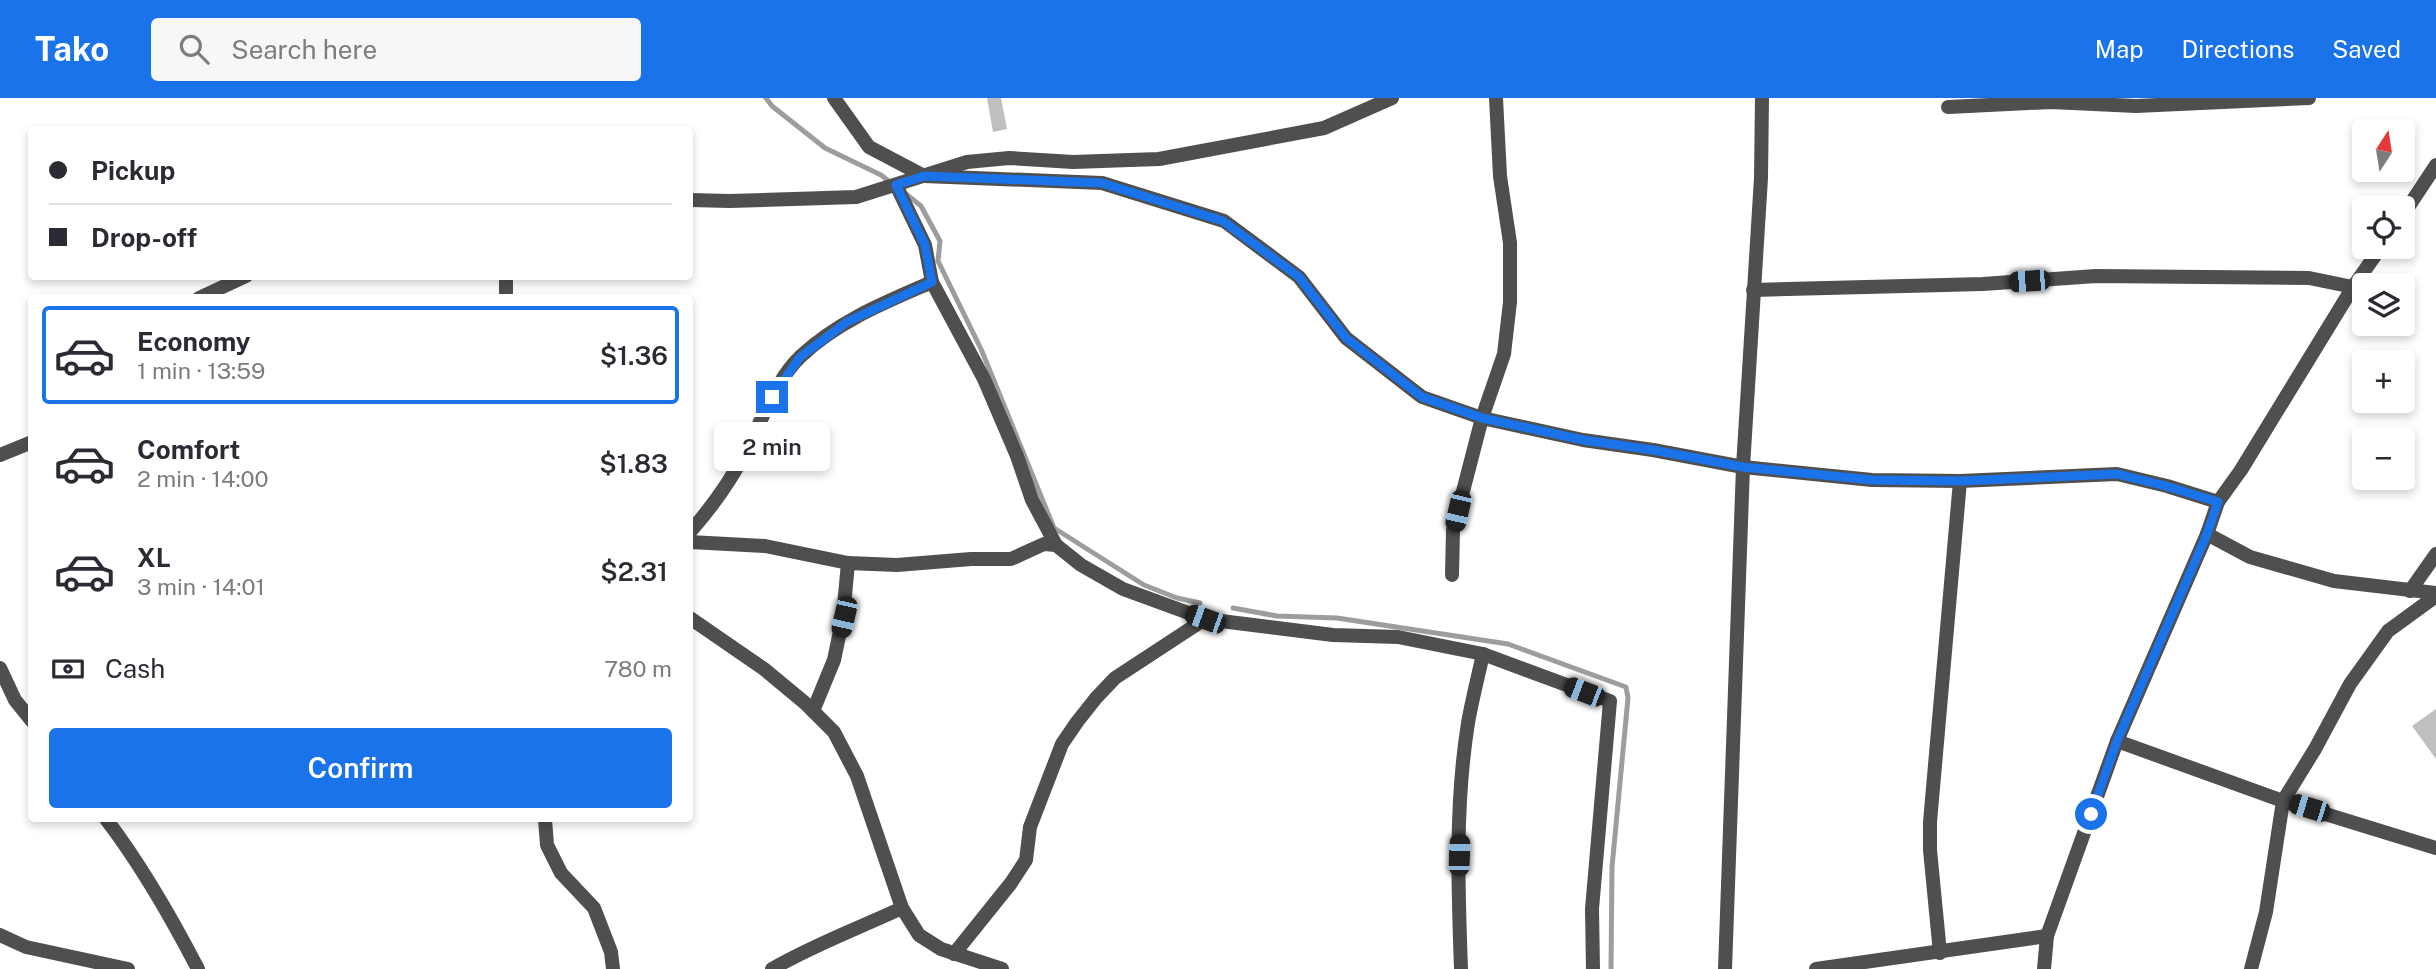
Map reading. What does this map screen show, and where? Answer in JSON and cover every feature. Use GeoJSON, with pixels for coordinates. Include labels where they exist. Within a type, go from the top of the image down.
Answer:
{"type":"FeatureCollection","features":[{"type":"Feature","properties":{"kind":"street"},"geometry":{"type":"LineString","coordinates":[[834,98],[869,147],[924,176],[1102,183],[1223,221],[1299,277],[1346,338],[1422,397],[1482,418],[1583,440],[1743,467],[1872,480],[1960,481],[2117,474],[2218,502]]}},
{"type":"Feature","properties":{"kind":"street"},"geometry":{"type":"LineString","coordinates":[[693,200],[856,197],[967,162],[1009,158],[1073,162],[1159,159],[1324,128],[1392,98]]}},
{"type":"Feature","properties":{"kind":"street"},"geometry":{"type":"LineString","coordinates":[[1452,575],[1453,530],[1482,418],[1504,354],[1510,302],[1510,243],[1500,176],[1496,98]]}},
{"type":"Feature","properties":{"kind":"street"},"geometry":{"type":"LineString","coordinates":[[1725,969],[1743,467],[1761,178],[1762,98]]}},
{"type":"Feature","properties":{"kind":"street"},"geometry":{"type":"LineString","coordinates":[[1948,107],[2051,102],[2136,106],[2309,98]]}},
{"type":"Feature","properties":{"kind":"street"},"geometry":{"type":"LineString","coordinates":[[2415,197],[2436,165]]}},
{"type":"Feature","properties":{"kind":"street"},"geometry":{"type":"LineString","coordinates":[[896,185],[925,245],[932,282],[984,379],[1017,456],[1032,500],[1056,545],[1081,565],[1123,589],[1205,619],[1333,635],[1398,637],[1483,654],[1610,701],[1591,909],[1592,969]]}},
{"type":"Feature","properties":{"kind":"street"},"geometry":{"type":"LineString","coordinates":[[1753,290],[1983,284],[2096,276],[2309,278],[2352,287]]}},
{"type":"Feature","properties":{"kind":"street"},"geometry":{"type":"LineString","coordinates":[[208,294],[237,280]]}},
{"type":"Feature","properties":{"kind":"street"},"geometry":{"type":"LineString","coordinates":[[693,529],[712,507],[745,454],[772,397],[800,357],[847,322],[932,282]]}},
{"type":"Feature","properties":{"kind":"street"},"geometry":{"type":"LineString","coordinates":[[2044,969],[2048,936],[2117,741],[2207,534],[2218,502],[2241,470],[2352,289]]}},
{"type":"Feature","properties":{"kind":"street"},"geometry":{"type":"LineString","coordinates":[[0,455],[28,444]]}},
{"type":"Feature","properties":{"kind":"street"},"geometry":{"type":"LineString","coordinates":[[1940,953],[1930,850],[1930,822],[1960,481]]}},
{"type":"Feature","properties":{"kind":"street"},"geometry":{"type":"LineString","coordinates":[[2207,534],[2250,556],[2333,581],[2436,595]]}},
{"type":"Feature","properties":{"kind":"street"},"geometry":{"type":"LineString","coordinates":[[693,541],[765,546],[848,563],[897,565],[971,559],[1011,559],[1044,544],[1056,545]]}},
{"type":"Feature","properties":{"kind":"street"},"geometry":{"type":"LineString","coordinates":[[2410,591],[2436,554]]}},
{"type":"Feature","properties":{"kind":"street"},"geometry":{"type":"LineString","coordinates":[[813,711],[834,660],[844,617],[848,563]]}},
{"type":"Feature","properties":{"kind":"street"},"geometry":{"type":"LineString","coordinates":[[2251,969],[2266,912],[2283,801],[2350,684],[2389,631],[2436,595]]}},
{"type":"Feature","properties":{"kind":"street"},"geometry":{"type":"LineString","coordinates":[[954,954],[1026,860],[1030,827],[1062,744],[1077,722],[1115,678],[1205,619]]}},
{"type":"Feature","properties":{"kind":"street"},"geometry":{"type":"LineString","coordinates":[[693,620],[764,669],[834,732],[857,776],[902,908],[919,935],[941,949],[1002,969]]}},
{"type":"Feature","properties":{"kind":"street"},"geometry":{"type":"LineString","coordinates":[[1461,969],[1458,889],[1462,784],[1468,721],[1483,654]]}},
{"type":"Feature","properties":{"kind":"street"},"geometry":{"type":"LineString","coordinates":[[0,668],[15,700],[28,716]]}},
{"type":"Feature","properties":{"kind":"street"},"geometry":{"type":"LineString","coordinates":[[2117,741],[2283,801],[2436,848]]}},
{"type":"Feature","properties":{"kind":"street"},"geometry":{"type":"LineString","coordinates":[[108,822],[132,854],[198,969]]}},
{"type":"Feature","properties":{"kind":"street"},"geometry":{"type":"LineString","coordinates":[[545,822],[547,845],[561,873],[594,908],[611,952],[613,969]]}},
{"type":"Feature","properties":{"kind":"street"},"geometry":{"type":"LineString","coordinates":[[772,969],[803,951],[902,908]]}},
{"type":"Feature","properties":{"kind":"street"},"geometry":{"type":"LineString","coordinates":[[0,934],[26,947],[128,969]]}},
{"type":"Feature","properties":{"kind":"street"},"geometry":{"type":"LineString","coordinates":[[1816,969],[2048,936]]}},
{"type":"Feature","properties":{"kind":"building"},"geometry":{"type":"Polygon","coordinates":[[[987,98],[1001,98],[1007,129],[993,132],[987,98]]]}},
{"type":"Feature","properties":{"kind":"building"},"geometry":{"type":"Polygon","coordinates":[[[2436,709],[2436,759],[2412,726],[2436,709]]]}},
{"type":"Feature","properties":{"kind":"waterway"},"geometry":{"type":"LineString","coordinates":[[766,98],[772,106],[825,148],[881,175],[892,184]]}},
{"type":"Feature","properties":{"kind":"waterway"},"geometry":{"type":"LineString","coordinates":[[906,194],[921,206],[940,241],[938,261],[981,349],[1054,528],[1144,585],[1177,598],[1200,603]]}},
{"type":"Feature","properties":{"kind":"waterway"},"geometry":{"type":"LineString","coordinates":[[1233,608],[1277,616],[1337,618],[1508,644],[1626,687],[1628,698],[1612,867],[1611,969]]}},
{"type":"Feature","properties":{"kind":"route"},"geometry":{"type":"LineString","coordinates":[[772,397],[800,357],[847,322],[932,282],[925,245],[896,185],[924,176],[1102,183],[1223,221],[1299,277],[1346,338],[1422,397],[1482,418],[1583,440],[1743,467],[1872,480],[1960,481],[2117,474],[2218,502],[2207,534],[2117,741],[2091,814]]}}]}
